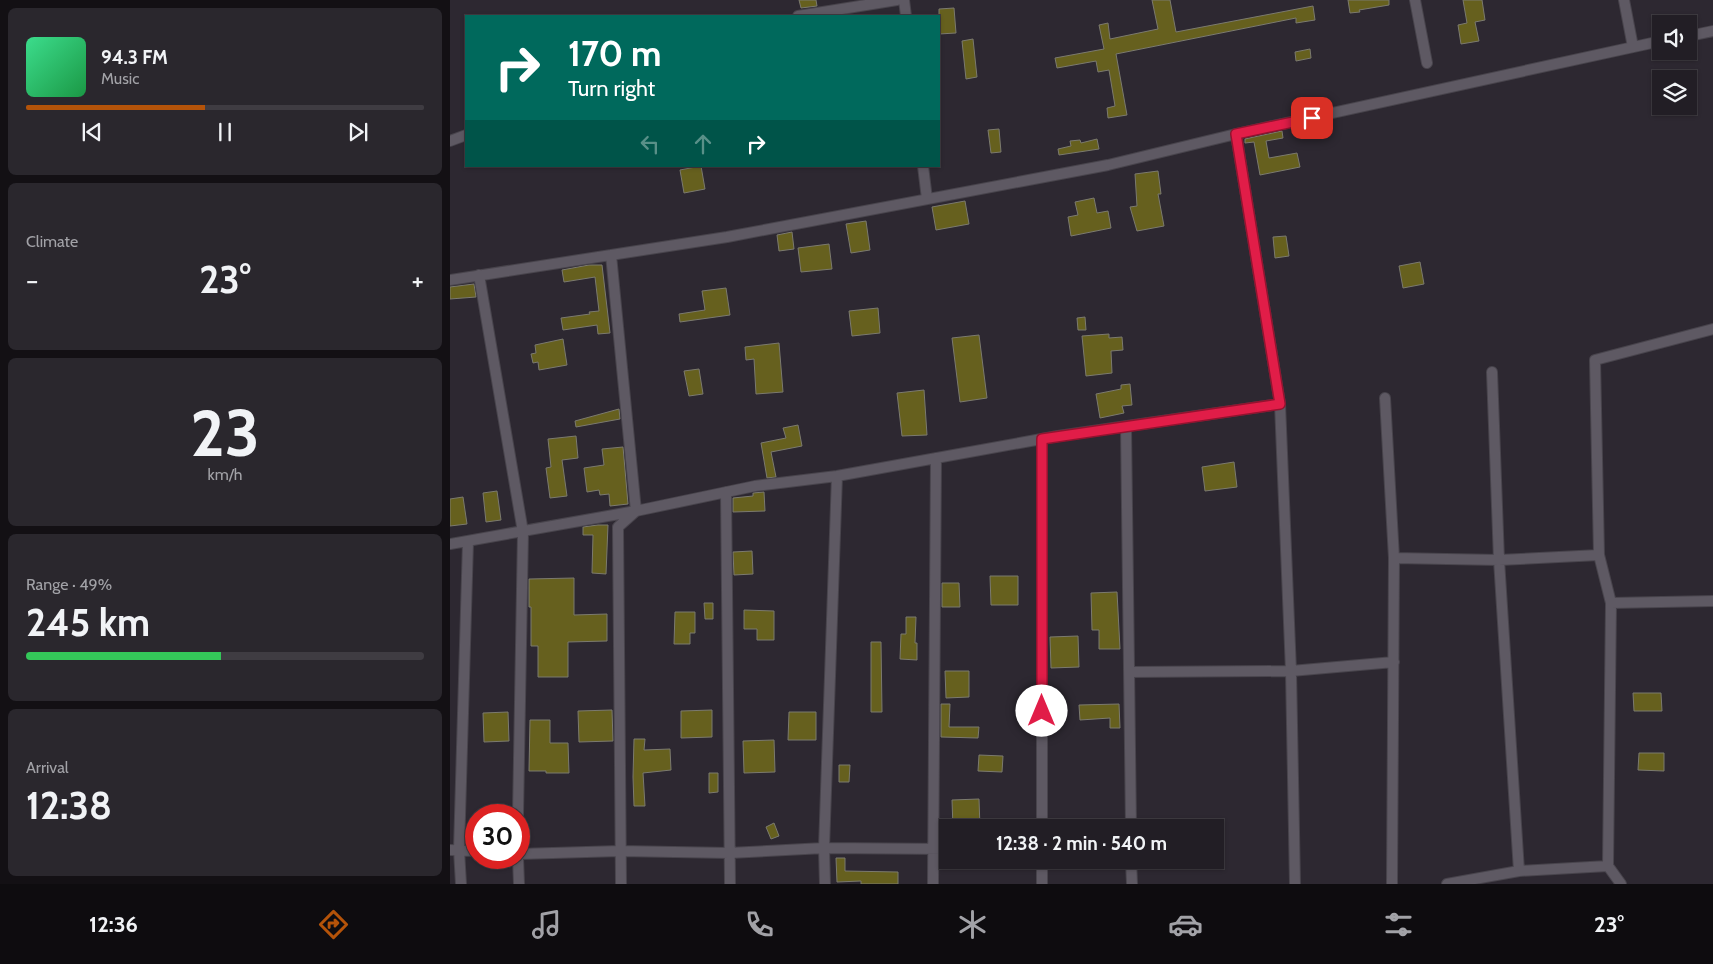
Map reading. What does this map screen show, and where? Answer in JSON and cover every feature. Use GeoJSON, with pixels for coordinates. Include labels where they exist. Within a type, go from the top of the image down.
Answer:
{"type":"FeatureCollection","features":[{"type":"Feature","properties":{"kind":"street"},"geometry":{"type":"LineString","coordinates":[[804,15],[897,0]]}},
{"type":"Feature","properties":{"kind":"street"},"geometry":{"type":"LineString","coordinates":[[904,0],[906,15]]}},
{"type":"Feature","properties":{"kind":"street"},"geometry":{"type":"LineString","coordinates":[[1415,0],[1428,63]]}},
{"type":"Feature","properties":{"kind":"street"},"geometry":{"type":"LineString","coordinates":[[1624,0],[1633,47]]}},
{"type":"Feature","properties":{"kind":"street"},"geometry":{"type":"LineString","coordinates":[[1697,34],[1713,31]]}},
{"type":"Feature","properties":{"kind":"street"},"geometry":{"type":"LineString","coordinates":[[450,280],[727,237],[1108,165],[1236,134],[1652,43]]}},
{"type":"Feature","properties":{"kind":"street"},"geometry":{"type":"LineString","coordinates":[[1236,134],[1280,404],[1291,671],[1295,884]]}},
{"type":"Feature","properties":{"kind":"street"},"geometry":{"type":"LineString","coordinates":[[450,141],[465,135]]}},
{"type":"Feature","properties":{"kind":"street"},"geometry":{"type":"LineString","coordinates":[[923,167],[927,199]]}},
{"type":"Feature","properties":{"kind":"street"},"geometry":{"type":"LineString","coordinates":[[610,255],[636,511]]}},
{"type":"Feature","properties":{"kind":"street"},"geometry":{"type":"LineString","coordinates":[[479,275],[523,532],[518,804]]}},
{"type":"Feature","properties":{"kind":"street"},"geometry":{"type":"LineString","coordinates":[[1621,884],[1608,866],[1611,603],[1599,555],[1595,360],[1713,329]]}},
{"type":"Feature","properties":{"kind":"street"},"geometry":{"type":"LineString","coordinates":[[1492,372],[1500,560],[1519,871]]}},
{"type":"Feature","properties":{"kind":"street"},"geometry":{"type":"LineString","coordinates":[[1385,398],[1394,558],[1392,884]]}},
{"type":"Feature","properties":{"kind":"street"},"geometry":{"type":"LineString","coordinates":[[450,544],[636,511],[726,492],[837,476],[1042,439],[1280,404]]}},
{"type":"Feature","properties":{"kind":"street"},"geometry":{"type":"LineString","coordinates":[[1126,427],[1131,819]]}},
{"type":"Feature","properties":{"kind":"street"},"geometry":{"type":"LineString","coordinates":[[1042,439],[1042,819]]}},
{"type":"Feature","properties":{"kind":"street"},"geometry":{"type":"LineString","coordinates":[[933,884],[936,458]]}},
{"type":"Feature","properties":{"kind":"street"},"geometry":{"type":"LineString","coordinates":[[825,884],[824,848],[837,476]]}},
{"type":"Feature","properties":{"kind":"street"},"geometry":{"type":"LineString","coordinates":[[726,492],[730,884]]}},
{"type":"Feature","properties":{"kind":"street"},"geometry":{"type":"LineString","coordinates":[[621,884],[618,527],[636,511]]}},
{"type":"Feature","properties":{"kind":"street"},"geometry":{"type":"LineString","coordinates":[[461,884],[455,850],[468,542]]}},
{"type":"Feature","properties":{"kind":"street"},"geometry":{"type":"LineString","coordinates":[[1394,558],[1500,560],[1599,555]]}},
{"type":"Feature","properties":{"kind":"street"},"geometry":{"type":"LineString","coordinates":[[1611,603],[1713,601]]}},
{"type":"Feature","properties":{"kind":"street"},"geometry":{"type":"LineString","coordinates":[[1129,672],[1291,671],[1394,662]]}},
{"type":"Feature","properties":{"kind":"street"},"geometry":{"type":"LineString","coordinates":[[530,855],[620,851],[729,853],[824,848],[939,848]]}},
{"type":"Feature","properties":{"kind":"street"},"geometry":{"type":"LineString","coordinates":[[1450,884],[1519,871],[1608,866]]}},
{"type":"Feature","properties":{"kind":"street"},"geometry":{"type":"LineString","coordinates":[[518,869],[519,884]]}},
{"type":"Feature","properties":{"kind":"street"},"geometry":{"type":"LineString","coordinates":[[1042,869],[1042,884]]}},
{"type":"Feature","properties":{"kind":"street"},"geometry":{"type":"LineString","coordinates":[[1131,869],[1132,884]]}},
{"type":"Feature","properties":{"kind":"building"},"geometry":{"type":"Polygon","coordinates":[[[799,0],[816,0],[817,6],[801,8],[799,0]]]}},
{"type":"Feature","properties":{"kind":"building"},"geometry":{"type":"Polygon","coordinates":[[[1152,0],[1170,0],[1176,32],[1313,6],[1315,20],[1296,23],[1296,18],[1116,54],[1127,115],[1108,118],[1107,108],[1115,106],[1109,70],[1098,72],[1096,61],[1057,68],[1055,58],[1104,49],[1099,25],[1108,23],[1110,39],[1158,29],[1152,0]]]}},
{"type":"Feature","properties":{"kind":"building"},"geometry":{"type":"Polygon","coordinates":[[[1348,0],[1389,0],[1389,5],[1350,13],[1348,0]]]}},
{"type":"Feature","properties":{"kind":"building"},"geometry":{"type":"Polygon","coordinates":[[[1463,0],[1482,0],[1485,20],[1475,22],[1479,41],[1461,44],[1458,25],[1467,23],[1463,0]]]}},
{"type":"Feature","properties":{"kind":"building"},"geometry":{"type":"Polygon","coordinates":[[[954,8],[956,33],[940,34],[939,9],[954,8]]]}},
{"type":"Feature","properties":{"kind":"building"},"geometry":{"type":"Polygon","coordinates":[[[973,39],[977,77],[966,79],[962,41],[973,39]]]}},
{"type":"Feature","properties":{"kind":"building"},"geometry":{"type":"Polygon","coordinates":[[[1310,49],[1311,58],[1296,61],[1295,52],[1310,49]]]}},
{"type":"Feature","properties":{"kind":"building"},"geometry":{"type":"Polygon","coordinates":[[[999,129],[1001,152],[991,153],[988,130],[999,129]]]}},
{"type":"Feature","properties":{"kind":"building"},"geometry":{"type":"Polygon","coordinates":[[[1282,131],[1283,138],[1266,141],[1269,158],[1297,153],[1300,167],[1260,175],[1254,142],[1245,143],[1245,139],[1282,131]]]}},
{"type":"Feature","properties":{"kind":"building"},"geometry":{"type":"Polygon","coordinates":[[[1097,139],[1099,149],[1059,155],[1058,149],[1071,146],[1070,141],[1080,140],[1081,143],[1097,139]]]}},
{"type":"Feature","properties":{"kind":"building"},"geometry":{"type":"Polygon","coordinates":[[[701,167],[705,189],[684,193],[680,170],[701,167]]]}},
{"type":"Feature","properties":{"kind":"building"},"geometry":{"type":"Polygon","coordinates":[[[1158,171],[1161,194],[1158,194],[1164,226],[1137,231],[1130,207],[1137,206],[1135,174],[1158,171]]]}},
{"type":"Feature","properties":{"kind":"building"},"geometry":{"type":"Polygon","coordinates":[[[1094,198],[1097,213],[1108,211],[1111,228],[1071,236],[1068,217],[1078,215],[1075,202],[1094,198]]]}},
{"type":"Feature","properties":{"kind":"building"},"geometry":{"type":"Polygon","coordinates":[[[965,201],[969,224],[936,230],[932,207],[965,201]]]}},
{"type":"Feature","properties":{"kind":"building"},"geometry":{"type":"Polygon","coordinates":[[[866,221],[870,250],[851,253],[846,224],[866,221]]]}},
{"type":"Feature","properties":{"kind":"building"},"geometry":{"type":"Polygon","coordinates":[[[792,232],[794,249],[779,251],[777,235],[792,232]]]}},
{"type":"Feature","properties":{"kind":"building"},"geometry":{"type":"Polygon","coordinates":[[[1286,236],[1289,256],[1275,258],[1273,237],[1286,236]]]}},
{"type":"Feature","properties":{"kind":"building"},"geometry":{"type":"Polygon","coordinates":[[[829,244],[832,269],[801,272],[798,248],[829,244]]]}},
{"type":"Feature","properties":{"kind":"building"},"geometry":{"type":"Polygon","coordinates":[[[1420,262],[1424,284],[1403,288],[1399,266],[1420,262]]]}},
{"type":"Feature","properties":{"kind":"building"},"geometry":{"type":"Polygon","coordinates":[[[589,265],[602,265],[610,333],[598,334],[597,325],[563,330],[561,318],[599,311],[595,277],[564,282],[562,270],[589,265]]]}},
{"type":"Feature","properties":{"kind":"building"},"geometry":{"type":"Polygon","coordinates":[[[474,284],[476,297],[450,299],[450,287],[474,284]]]}},
{"type":"Feature","properties":{"kind":"building"},"geometry":{"type":"Polygon","coordinates":[[[726,288],[730,315],[680,322],[679,314],[705,310],[702,291],[726,288]]]}},
{"type":"Feature","properties":{"kind":"building"},"geometry":{"type":"Polygon","coordinates":[[[878,308],[880,333],[852,336],[849,311],[878,308]]]}},
{"type":"Feature","properties":{"kind":"building"},"geometry":{"type":"Polygon","coordinates":[[[1085,317],[1086,330],[1078,330],[1077,318],[1085,317]]]}},
{"type":"Feature","properties":{"kind":"building"},"geometry":{"type":"Polygon","coordinates":[[[1109,334],[1109,338],[1122,337],[1123,350],[1111,351],[1112,373],[1086,376],[1082,336],[1109,334]]]}},
{"type":"Feature","properties":{"kind":"building"},"geometry":{"type":"Polygon","coordinates":[[[979,335],[987,398],[960,402],[952,338],[979,335]]]}},
{"type":"Feature","properties":{"kind":"building"},"geometry":{"type":"Polygon","coordinates":[[[563,339],[567,365],[539,370],[538,362],[533,363],[531,354],[536,353],[535,345],[563,339]]]}},
{"type":"Feature","properties":{"kind":"building"},"geometry":{"type":"Polygon","coordinates":[[[779,343],[783,392],[756,394],[754,359],[746,360],[745,347],[779,343]]]}},
{"type":"Feature","properties":{"kind":"building"},"geometry":{"type":"Polygon","coordinates":[[[699,369],[703,394],[689,396],[684,371],[699,369]]]}},
{"type":"Feature","properties":{"kind":"building"},"geometry":{"type":"Polygon","coordinates":[[[1130,384],[1132,405],[1122,406],[1124,413],[1100,418],[1096,394],[1121,389],[1121,385],[1130,384]]]}},
{"type":"Feature","properties":{"kind":"building"},"geometry":{"type":"Polygon","coordinates":[[[924,390],[927,435],[902,436],[897,393],[924,390]]]}},
{"type":"Feature","properties":{"kind":"building"},"geometry":{"type":"Polygon","coordinates":[[[619,409],[620,419],[576,427],[575,421],[619,409]]]}},
{"type":"Feature","properties":{"kind":"building"},"geometry":{"type":"Polygon","coordinates":[[[798,425],[802,446],[771,452],[776,477],[767,478],[761,443],[786,438],[783,428],[798,425]]]}},
{"type":"Feature","properties":{"kind":"building"},"geometry":{"type":"Polygon","coordinates":[[[576,436],[578,458],[562,460],[567,496],[550,498],[546,468],[551,467],[548,439],[576,436]]]}},
{"type":"Feature","properties":{"kind":"building"},"geometry":{"type":"Polygon","coordinates":[[[623,447],[628,504],[610,506],[609,494],[600,495],[599,490],[587,492],[584,468],[604,465],[602,449],[623,447]]]}},
{"type":"Feature","properties":{"kind":"building"},"geometry":{"type":"Polygon","coordinates":[[[1234,462],[1237,487],[1205,491],[1202,467],[1234,462]]]}},
{"type":"Feature","properties":{"kind":"building"},"geometry":{"type":"Polygon","coordinates":[[[497,491],[501,520],[486,522],[483,493],[497,491]]]}},
{"type":"Feature","properties":{"kind":"building"},"geometry":{"type":"Polygon","coordinates":[[[764,492],[765,511],[733,512],[733,498],[753,496],[753,493],[764,492]]]}},
{"type":"Feature","properties":{"kind":"building"},"geometry":{"type":"Polygon","coordinates":[[[463,497],[467,524],[450,526],[450,499],[463,497]]]}},
{"type":"Feature","properties":{"kind":"building"},"geometry":{"type":"Polygon","coordinates":[[[608,525],[606,574],[592,573],[593,535],[583,535],[583,527],[608,525]]]}},
{"type":"Feature","properties":{"kind":"building"},"geometry":{"type":"Polygon","coordinates":[[[752,551],[753,574],[734,575],[733,552],[752,551]]]}},
{"type":"Feature","properties":{"kind":"building"},"geometry":{"type":"Polygon","coordinates":[[[990,576],[1018,576],[1018,605],[991,605],[990,576]]]}},
{"type":"Feature","properties":{"kind":"building"},"geometry":{"type":"Polygon","coordinates":[[[574,578],[574,615],[607,614],[607,641],[568,642],[568,677],[538,677],[538,646],[531,646],[529,579],[574,578]]]}},
{"type":"Feature","properties":{"kind":"building"},"geometry":{"type":"Polygon","coordinates":[[[942,583],[959,583],[960,607],[942,607],[942,583]]]}},
{"type":"Feature","properties":{"kind":"building"},"geometry":{"type":"Polygon","coordinates":[[[1117,592],[1120,649],[1099,649],[1099,630],[1092,630],[1091,593],[1117,592]]]}},
{"type":"Feature","properties":{"kind":"building"},"geometry":{"type":"Polygon","coordinates":[[[704,603],[713,603],[713,619],[705,619],[704,603]]]}},
{"type":"Feature","properties":{"kind":"building"},"geometry":{"type":"Polygon","coordinates":[[[744,610],[774,611],[774,640],[757,640],[757,629],[744,629],[744,610]]]}},
{"type":"Feature","properties":{"kind":"building"},"geometry":{"type":"Polygon","coordinates":[[[675,612],[695,612],[695,633],[690,633],[690,644],[674,644],[675,612]]]}},
{"type":"Feature","properties":{"kind":"building"},"geometry":{"type":"Polygon","coordinates":[[[906,617],[916,617],[915,643],[917,643],[917,660],[900,659],[901,634],[906,634],[906,617]]]}},
{"type":"Feature","properties":{"kind":"building"},"geometry":{"type":"Polygon","coordinates":[[[1078,636],[1079,667],[1051,668],[1050,637],[1078,636]]]}},
{"type":"Feature","properties":{"kind":"building"},"geometry":{"type":"Polygon","coordinates":[[[871,642],[881,642],[882,712],[871,712],[871,642]]]}},
{"type":"Feature","properties":{"kind":"building"},"geometry":{"type":"Polygon","coordinates":[[[945,671],[969,671],[969,697],[946,698],[945,671]]]}},
{"type":"Feature","properties":{"kind":"building"},"geometry":{"type":"Polygon","coordinates":[[[1633,693],[1661,693],[1662,711],[1634,711],[1633,693]]]}},
{"type":"Feature","properties":{"kind":"building"},"geometry":{"type":"Polygon","coordinates":[[[941,704],[950,704],[949,727],[979,727],[978,738],[941,737],[941,704]]]}},
{"type":"Feature","properties":{"kind":"building"},"geometry":{"type":"Polygon","coordinates":[[[1119,704],[1120,728],[1110,728],[1110,718],[1080,720],[1079,705],[1119,704]]]}},
{"type":"Feature","properties":{"kind":"building"},"geometry":{"type":"Polygon","coordinates":[[[612,710],[613,741],[579,742],[578,711],[612,710]]]}},
{"type":"Feature","properties":{"kind":"building"},"geometry":{"type":"Polygon","coordinates":[[[712,710],[712,737],[681,738],[681,711],[712,710]]]}},
{"type":"Feature","properties":{"kind":"building"},"geometry":{"type":"Polygon","coordinates":[[[508,712],[509,741],[484,742],[483,713],[508,712]]]}},
{"type":"Feature","properties":{"kind":"building"},"geometry":{"type":"Polygon","coordinates":[[[789,712],[816,712],[816,740],[788,740],[789,712]]]}},
{"type":"Feature","properties":{"kind":"building"},"geometry":{"type":"Polygon","coordinates":[[[530,720],[550,720],[550,743],[568,743],[569,773],[529,771],[530,720]]]}},
{"type":"Feature","properties":{"kind":"building"},"geometry":{"type":"Polygon","coordinates":[[[634,739],[645,739],[644,750],[670,749],[671,770],[643,773],[645,806],[634,806],[634,739]]]}},
{"type":"Feature","properties":{"kind":"building"},"geometry":{"type":"Polygon","coordinates":[[[774,740],[775,772],[744,773],[743,741],[774,740]]]}},
{"type":"Feature","properties":{"kind":"building"},"geometry":{"type":"Polygon","coordinates":[[[1639,753],[1664,753],[1664,771],[1638,770],[1639,753]]]}},
{"type":"Feature","properties":{"kind":"building"},"geometry":{"type":"Polygon","coordinates":[[[979,755],[1003,756],[1002,772],[978,771],[979,755]]]}},
{"type":"Feature","properties":{"kind":"building"},"geometry":{"type":"Polygon","coordinates":[[[839,765],[850,765],[849,782],[839,782],[839,765]]]}},
{"type":"Feature","properties":{"kind":"building"},"geometry":{"type":"Polygon","coordinates":[[[709,773],[718,773],[718,792],[709,793],[709,773]]]}},
{"type":"Feature","properties":{"kind":"building"},"geometry":{"type":"Polygon","coordinates":[[[979,799],[980,819],[953,819],[952,800],[979,799]]]}},
{"type":"Feature","properties":{"kind":"building"},"geometry":{"type":"Polygon","coordinates":[[[774,823],[779,836],[771,839],[766,827],[774,823]]]}},
{"type":"Feature","properties":{"kind":"building"},"geometry":{"type":"Polygon","coordinates":[[[836,858],[845,858],[845,871],[898,872],[898,884],[861,884],[861,881],[837,882],[836,858]]]}},
{"type":"Feature","properties":{"kind":"route"},"geometry":{"type":"LineString","coordinates":[[1042,711],[1042,439],[1280,404],[1236,134],[1312,118]]}}]}
